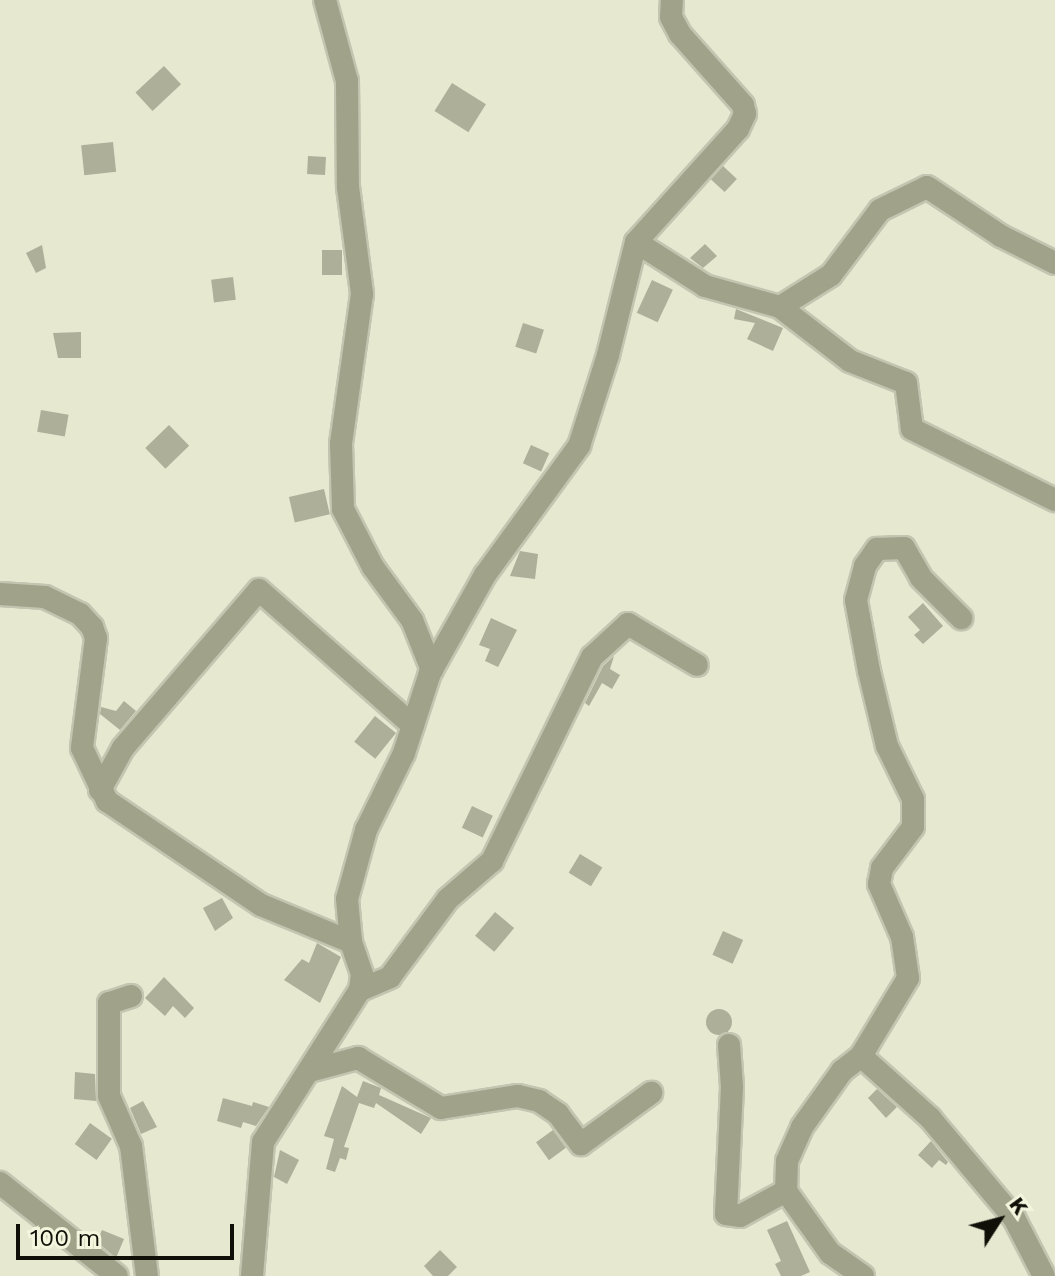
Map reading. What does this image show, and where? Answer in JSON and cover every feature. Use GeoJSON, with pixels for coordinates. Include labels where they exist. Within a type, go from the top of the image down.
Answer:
{"type":"FeatureCollection","features":[{"type":"Feature","properties":{"kind":"street"},"geometry":{"type":"LineString","coordinates":[[325,0],[347,81],[348,187],[362,294],[341,444],[343,509],[373,567],[412,620],[432,670]]}},
{"type":"Feature","properties":{"kind":"street"},"geometry":{"type":"LineString","coordinates":[[252,1276],[258,1252],[263,1142],[360,990],[362,974],[351,942],[347,899],[366,830],[413,726],[432,670],[485,575],[579,446],[636,242],[738,129],[745,114],[743,105],[680,34],[671,17],[672,0]]}},
{"type":"Feature","properties":{"kind":"street"},"geometry":{"type":"LineString","coordinates":[[780,307],[831,275],[880,210],[927,187],[1001,236],[1055,263]]}},
{"type":"Feature","properties":{"kind":"street"},"geometry":{"type":"LineString","coordinates":[[636,242],[705,286],[780,307],[850,361],[906,383],[912,429],[1055,500]]}},
{"type":"Feature","properties":{"kind":"street"},"geometry":{"type":"LineString","coordinates":[[863,1276],[830,1253],[786,1191],[787,1161],[802,1127],[842,1071],[861,1056],[908,978],[902,937],[879,884],[882,868],[913,827],[913,799],[887,746],[869,671],[856,600],[865,566],[877,549],[904,548],[921,578],[961,618]]}},
{"type":"Feature","properties":{"kind":"street"},"geometry":{"type":"LineString","coordinates":[[100,790],[123,748],[259,590],[413,726]]}},
{"type":"Feature","properties":{"kind":"street"},"geometry":{"type":"LineString","coordinates":[[0,594],[45,597],[80,614],[92,627],[96,638],[82,748],[107,801],[261,905],[351,942]]}},
{"type":"Feature","properties":{"kind":"street"},"geometry":{"type":"LineString","coordinates":[[360,990],[390,977],[448,899],[492,861],[592,657],[628,624],[697,665]]}},
{"type":"Feature","properties":{"kind":"street"},"geometry":{"type":"LineString","coordinates":[[131,996],[109,1003],[109,1096],[131,1146],[145,1233],[147,1276]]}},
{"type":"Feature","properties":{"kind":"street"},"geometry":{"type":"LineString","coordinates":[[729,1045],[732,1087],[726,1214],[740,1216],[786,1191]]}},
{"type":"Feature","properties":{"kind":"street"},"geometry":{"type":"LineString","coordinates":[[861,1056],[930,1118],[1014,1218],[1044,1276]]}},
{"type":"Feature","properties":{"kind":"street"},"geometry":{"type":"LineString","coordinates":[[309,1071],[358,1058],[441,1108],[518,1096],[539,1101],[558,1114],[581,1144],[651,1093]]}},
{"type":"Feature","properties":{"kind":"street"},"geometry":{"type":"LineString","coordinates":[[0,1183],[117,1276]]}},
{"type":"Feature","properties":{"kind":"building"},"geometry":{"type":"Polygon","coordinates":[[[164,66],[181,84],[153,111],[135,93],[164,66]]]}},
{"type":"Feature","properties":{"kind":"building"},"geometry":{"type":"Polygon","coordinates":[[[452,83],[486,104],[468,132],[435,111],[452,83]]]}},
{"type":"Feature","properties":{"kind":"building"},"geometry":{"type":"Polygon","coordinates":[[[113,142],[116,172],[84,175],[81,145],[113,142]]]}},
{"type":"Feature","properties":{"kind":"building"},"geometry":{"type":"Polygon","coordinates":[[[308,156],[326,157],[325,175],[307,174],[308,156]]]}},
{"type":"Feature","properties":{"kind":"building"},"geometry":{"type":"Polygon","coordinates":[[[723,166],[737,179],[725,192],[711,179],[723,166]]]}},
{"type":"Feature","properties":{"kind":"building"},"geometry":{"type":"Polygon","coordinates":[[[705,244],[717,256],[703,268],[690,258],[705,244]]]}},
{"type":"Feature","properties":{"kind":"building"},"geometry":{"type":"Polygon","coordinates":[[[42,245],[46,268],[36,273],[26,253],[42,245]]]}},
{"type":"Feature","properties":{"kind":"building"},"geometry":{"type":"Polygon","coordinates":[[[322,250],[342,250],[342,275],[322,275],[322,250]]]}},
{"type":"Feature","properties":{"kind":"building"},"geometry":{"type":"Polygon","coordinates":[[[233,277],[236,300],[214,303],[211,280],[233,277]]]}},
{"type":"Feature","properties":{"kind":"building"},"geometry":{"type":"Polygon","coordinates":[[[652,280],[673,290],[658,322],[637,313],[652,280]]]}},
{"type":"Feature","properties":{"kind":"building"},"geometry":{"type":"Polygon","coordinates":[[[736,309],[783,328],[773,351],[747,339],[755,323],[734,319],[736,309]]]}},
{"type":"Feature","properties":{"kind":"building"},"geometry":{"type":"Polygon","coordinates":[[[523,323],[544,330],[536,354],[515,347],[523,323]]]}},
{"type":"Feature","properties":{"kind":"building"},"geometry":{"type":"Polygon","coordinates":[[[81,332],[81,358],[58,358],[53,333],[81,332]]]}},
{"type":"Feature","properties":{"kind":"building"},"geometry":{"type":"Polygon","coordinates":[[[41,410],[69,415],[65,437],[37,432],[41,410]]]}},
{"type":"Feature","properties":{"kind":"building"},"geometry":{"type":"Polygon","coordinates":[[[169,425],[189,446],[165,469],[145,448],[169,425]]]}},
{"type":"Feature","properties":{"kind":"building"},"geometry":{"type":"Polygon","coordinates":[[[531,445],[549,453],[541,471],[523,463],[531,445]]]}},
{"type":"Feature","properties":{"kind":"building"},"geometry":{"type":"Polygon","coordinates":[[[324,489],[330,514],[295,522],[289,497],[324,489]]]}},
{"type":"Feature","properties":{"kind":"building"},"geometry":{"type":"Polygon","coordinates":[[[520,551],[538,554],[535,579],[510,576],[520,551]]]}},
{"type":"Feature","properties":{"kind":"building"},"geometry":{"type":"Polygon","coordinates":[[[923,603],[943,626],[923,644],[914,635],[920,630],[908,617],[923,603]]]}},
{"type":"Feature","properties":{"kind":"building"},"geometry":{"type":"Polygon","coordinates":[[[491,618],[517,630],[498,667],[485,661],[490,649],[479,645],[491,618]]]}},
{"type":"Feature","properties":{"kind":"building"},"geometry":{"type":"Polygon","coordinates":[[[614,656],[610,669],[620,675],[612,689],[602,683],[589,706],[585,703],[603,666],[614,656]]]}},
{"type":"Feature","properties":{"kind":"building"},"geometry":{"type":"Polygon","coordinates":[[[124,701],[136,711],[120,730],[100,714],[101,707],[116,711],[124,701]]]}},
{"type":"Feature","properties":{"kind":"building"},"geometry":{"type":"Polygon","coordinates":[[[375,716],[396,733],[375,759],[354,742],[375,716]]]}},
{"type":"Feature","properties":{"kind":"building"},"geometry":{"type":"Polygon","coordinates":[[[472,806],[493,816],[483,837],[462,828],[472,806]]]}},
{"type":"Feature","properties":{"kind":"building"},"geometry":{"type":"Polygon","coordinates":[[[580,854],[602,867],[591,886],[569,873],[580,854]]]}},
{"type":"Feature","properties":{"kind":"building"},"geometry":{"type":"Polygon","coordinates":[[[222,898],[233,918],[215,931],[203,908],[222,898]]]}},
{"type":"Feature","properties":{"kind":"building"},"geometry":{"type":"Polygon","coordinates":[[[495,912],[514,928],[494,952],[475,936],[495,912]]]}},
{"type":"Feature","properties":{"kind":"building"},"geometry":{"type":"Polygon","coordinates":[[[723,931],[743,940],[733,964],[712,955],[723,931]]]}},
{"type":"Feature","properties":{"kind":"building"},"geometry":{"type":"Polygon","coordinates":[[[317,943],[341,957],[320,1003],[284,980],[302,959],[309,963],[317,943]]]}},
{"type":"Feature","properties":{"kind":"building"},"geometry":{"type":"Polygon","coordinates":[[[164,977],[194,1008],[185,1018],[173,1006],[165,1016],[145,998],[164,977]]]}},
{"type":"Feature","properties":{"kind":"building"},"geometry":{"type":"Polygon","coordinates":[[[719,1009],[728,1013],[732,1022],[728,1031],[719,1035],[710,1031],[706,1022],[710,1013],[719,1009]]]}},
{"type":"Feature","properties":{"kind":"building"},"geometry":{"type":"Polygon","coordinates":[[[75,1072],[95,1074],[96,1101],[74,1099],[75,1072]]]}},
{"type":"Feature","properties":{"kind":"building"},"geometry":{"type":"Polygon","coordinates":[[[363,1081],[381,1088],[379,1095],[431,1118],[421,1134],[376,1103],[374,1108],[359,1103],[344,1147],[349,1148],[346,1160],[340,1158],[335,1172],[326,1169],[334,1139],[324,1136],[342,1086],[357,1097],[363,1081]]]}},
{"type":"Feature","properties":{"kind":"building"},"geometry":{"type":"Polygon","coordinates":[[[877,1089],[897,1107],[886,1118],[868,1098],[877,1089]]]}},
{"type":"Feature","properties":{"kind":"building"},"geometry":{"type":"Polygon","coordinates":[[[223,1098],[269,1107],[256,1126],[243,1122],[241,1128],[217,1121],[223,1098]]]}},
{"type":"Feature","properties":{"kind":"building"},"geometry":{"type":"Polygon","coordinates":[[[143,1101],[157,1127],[141,1134],[130,1108],[143,1101]]]}},
{"type":"Feature","properties":{"kind":"building"},"geometry":{"type":"Polygon","coordinates":[[[90,1123],[112,1139],[97,1160],[75,1144],[90,1123]]]}},
{"type":"Feature","properties":{"kind":"building"},"geometry":{"type":"Polygon","coordinates":[[[553,1130],[566,1148],[549,1160],[536,1142],[553,1130]]]}},
{"type":"Feature","properties":{"kind":"building"},"geometry":{"type":"Polygon","coordinates":[[[931,1141],[948,1162],[946,1165],[939,1160],[932,1168],[918,1155],[931,1141]]]}},
{"type":"Feature","properties":{"kind":"building"},"geometry":{"type":"Polygon","coordinates":[[[280,1150],[299,1160],[287,1184],[274,1177],[280,1150]]]}},
{"type":"Feature","properties":{"kind":"building"},"geometry":{"type":"Polygon","coordinates":[[[787,1221],[810,1272],[801,1276],[781,1276],[775,1264],[781,1261],[767,1230],[787,1221]]]}},
{"type":"Feature","properties":{"kind":"building"},"geometry":{"type":"Polygon","coordinates":[[[102,1230],[124,1239],[116,1258],[97,1242],[102,1230]]]}},
{"type":"Feature","properties":{"kind":"building"},"geometry":{"type":"Polygon","coordinates":[[[440,1250],[457,1267],[448,1276],[433,1276],[424,1266],[440,1250]]]}}]}
